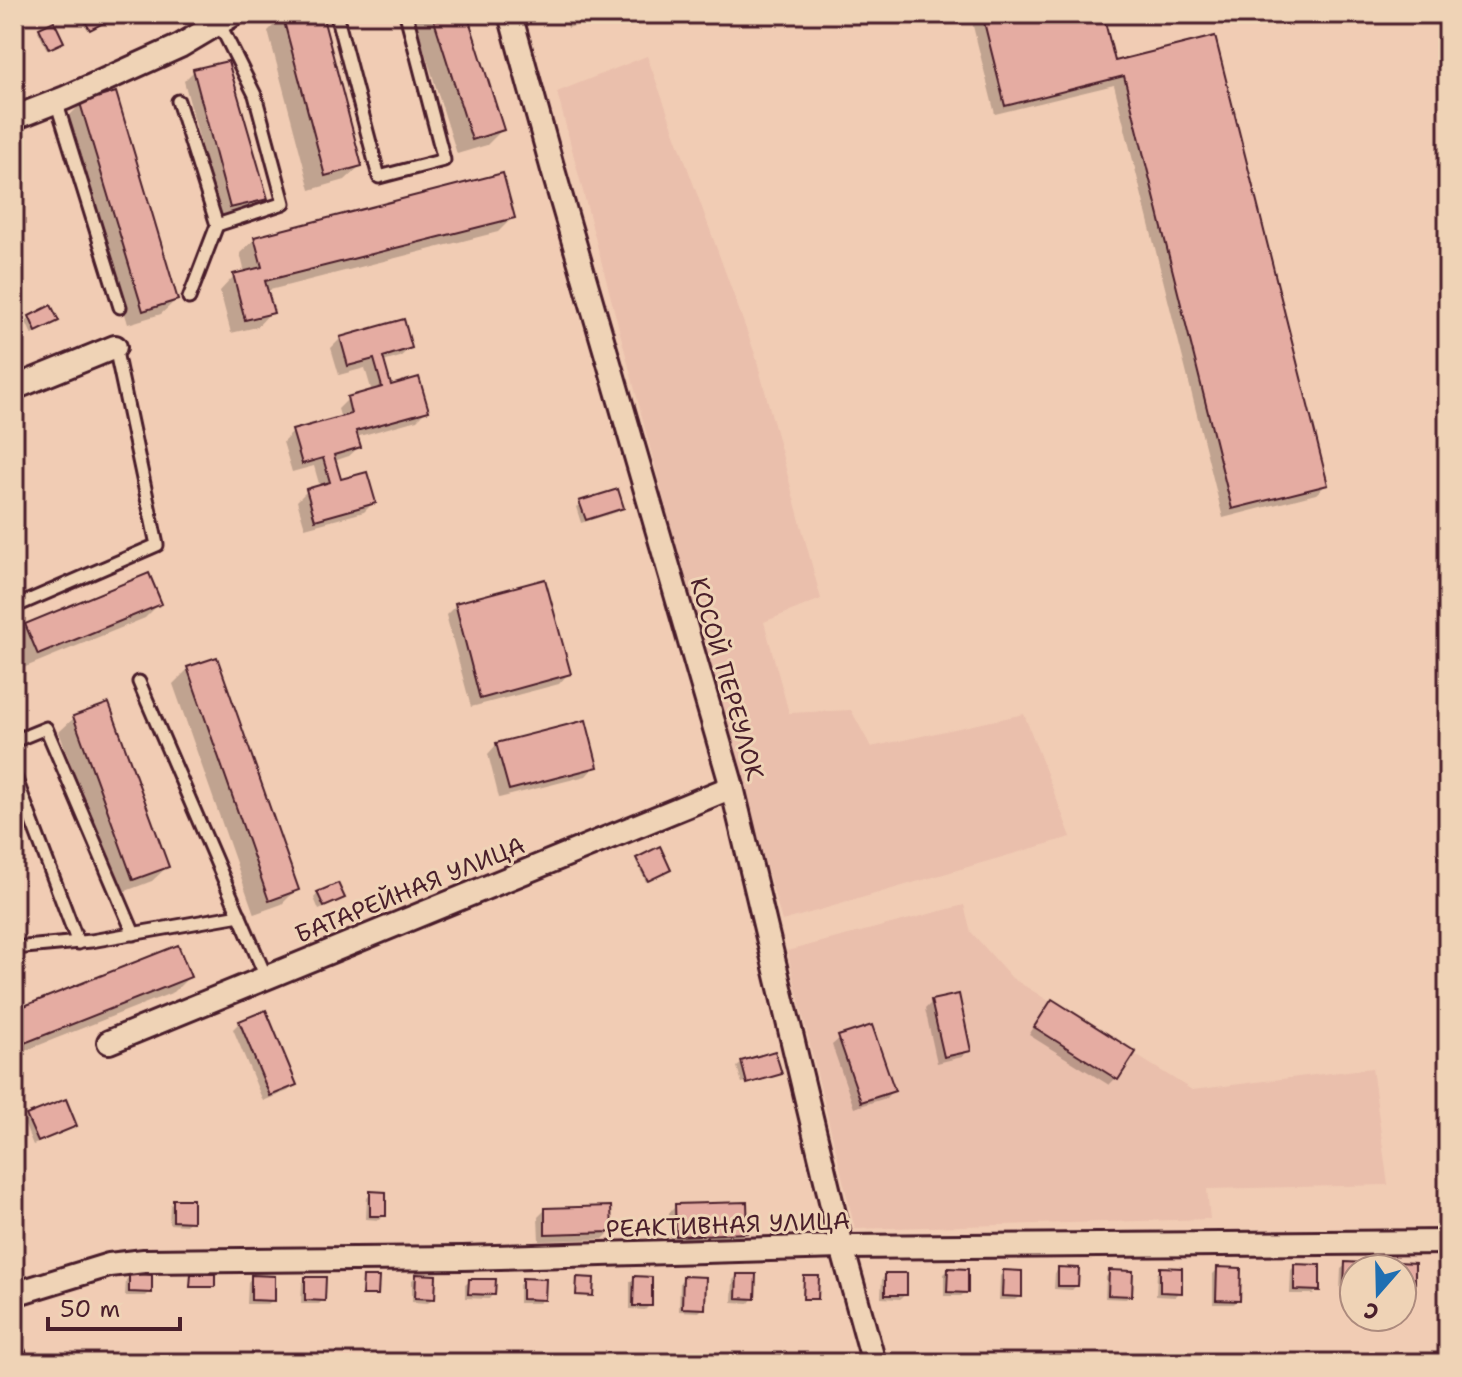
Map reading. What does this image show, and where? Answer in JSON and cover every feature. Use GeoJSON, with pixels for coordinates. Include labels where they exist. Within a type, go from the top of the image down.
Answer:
{"type":"FeatureCollection","features":[{"type":"Feature","properties":{"kind":"street","name":"КОСОЙ ПЕРЕУЛОК"},"geometry":{"type":"LineString","coordinates":[[510,14],[732,787],[842,1247],[874,1363]]}},
{"type":"Feature","properties":{"kind":"street"},"geometry":{"type":"LineString","coordinates":[[14,118],[180,46],[226,19]]}},
{"type":"Feature","properties":{"kind":"street"},"geometry":{"type":"LineString","coordinates":[[14,388],[115,347]]}},
{"type":"Feature","properties":{"kind":"street","name":"БАТАРЕЙНАЯ УЛИЦА"},"geometry":{"type":"LineString","coordinates":[[109,1042],[732,787]]}},
{"type":"Feature","properties":{"kind":"street","name":"РЕАКТИВНАЯ УЛИЦА"},"geometry":{"type":"LineString","coordinates":[[14,1294],[109,1265],[144,1261],[463,1258],[842,1247],[1448,1242]]}},
{"type":"Feature","properties":{"kind":"street"},"geometry":{"type":"LineString","coordinates":[[14,1356],[15,1363]]}},
{"type":"Feature","properties":{"kind":"lane"},"geometry":{"type":"LineString","coordinates":[[336,14],[379,177],[444,160],[406,14]]}},
{"type":"Feature","properties":{"kind":"lane"},"geometry":{"type":"LineString","coordinates":[[217,225],[284,203],[255,95],[226,19]]}},
{"type":"Feature","properties":{"kind":"lane"},"geometry":{"type":"LineString","coordinates":[[56,101],[120,307]]}},
{"type":"Feature","properties":{"kind":"lane"},"geometry":{"type":"LineString","coordinates":[[178,101],[217,225],[189,298]]}},
{"type":"Feature","properties":{"kind":"lane"},"geometry":{"type":"LineString","coordinates":[[14,607],[157,545],[115,347]]}},
{"type":"Feature","properties":{"kind":"lane"},"geometry":{"type":"LineString","coordinates":[[139,682],[266,977]]}},
{"type":"Feature","properties":{"kind":"lane"},"geometry":{"type":"LineString","coordinates":[[14,741],[46,728],[134,934]]}},
{"type":"Feature","properties":{"kind":"lane"},"geometry":{"type":"LineString","coordinates":[[14,774],[78,943]]}},
{"type":"Feature","properties":{"kind":"lane"},"geometry":{"type":"LineString","coordinates":[[14,948],[78,943],[240,915]]}},
{"type":"Feature","properties":{"kind":"shaded area"},"geometry":{"type":"Polygon","coordinates":[[[647,56],[755,354],[821,599],[764,622],[789,713],[851,710],[871,747],[1024,714],[1071,837],[782,921],[703,650],[557,92],[647,56]]]}},
{"type":"Feature","properties":{"kind":"shaded area"},"geometry":{"type":"Polygon","coordinates":[[[964,905],[971,932],[1012,978],[1192,1090],[1372,1068],[1388,1185],[1207,1189],[1210,1219],[855,1229],[787,951],[964,905]]]}},
{"type":"Feature","properties":{"kind":"building"},"geometry":{"type":"Polygon","coordinates":[[[81,14],[106,14],[109,20],[90,30],[81,14]]]}},
{"type":"Feature","properties":{"kind":"building"},"geometry":{"type":"Polygon","coordinates":[[[282,14],[322,14],[362,166],[325,176],[282,14]]]}},
{"type":"Feature","properties":{"kind":"building"},"geometry":{"type":"Polygon","coordinates":[[[432,14],[467,14],[504,130],[472,140],[432,14]]]}},
{"type":"Feature","properties":{"kind":"building"},"geometry":{"type":"Polygon","coordinates":[[[573,14],[603,14],[575,22],[573,14]]]}},
{"type":"Feature","properties":{"kind":"building"},"geometry":{"type":"Polygon","coordinates":[[[982,14],[1103,14],[1115,61],[1215,36],[1328,485],[1232,509],[1124,76],[1005,106],[982,14]]]}},
{"type":"Feature","properties":{"kind":"building"},"geometry":{"type":"Polygon","coordinates":[[[54,21],[64,42],[49,49],[39,28],[54,21]]]}},
{"type":"Feature","properties":{"kind":"building"},"geometry":{"type":"Polygon","coordinates":[[[228,61],[268,199],[230,208],[193,69],[228,61]]]}},
{"type":"Feature","properties":{"kind":"building"},"geometry":{"type":"Polygon","coordinates":[[[116,92],[178,300],[143,311],[80,103],[116,92]]]}},
{"type":"Feature","properties":{"kind":"building"},"geometry":{"type":"Polygon","coordinates":[[[503,173],[515,218],[265,281],[274,313],[245,320],[233,274],[262,267],[254,237],[503,173]]]}},
{"type":"Feature","properties":{"kind":"building"},"geometry":{"type":"Polygon","coordinates":[[[51,305],[59,321],[36,332],[29,316],[51,305]]]}},
{"type":"Feature","properties":{"kind":"building"},"geometry":{"type":"Polygon","coordinates":[[[404,319],[412,348],[383,357],[391,385],[419,377],[429,411],[356,431],[361,447],[334,455],[341,479],[367,472],[376,503],[315,520],[306,489],[330,482],[323,458],[302,464],[292,430],[351,414],[347,397],[382,387],[374,359],[348,366],[340,337],[404,319]]]}},
{"type":"Feature","properties":{"kind":"building"},"geometry":{"type":"Polygon","coordinates":[[[618,489],[624,508],[586,520],[579,501],[618,489]]]}},
{"type":"Feature","properties":{"kind":"building"},"geometry":{"type":"Polygon","coordinates":[[[149,573],[162,604],[38,655],[25,624],[149,573]]]}},
{"type":"Feature","properties":{"kind":"building"},"geometry":{"type":"Polygon","coordinates":[[[545,579],[571,674],[480,699],[455,603],[545,579]]]}},
{"type":"Feature","properties":{"kind":"building"},"geometry":{"type":"Polygon","coordinates":[[[217,657],[299,890],[269,901],[187,667],[217,657]]]}},
{"type":"Feature","properties":{"kind":"building"},"geometry":{"type":"Polygon","coordinates":[[[109,703],[169,867],[133,880],[73,716],[109,703]]]}},
{"type":"Feature","properties":{"kind":"building"},"geometry":{"type":"Polygon","coordinates":[[[586,720],[598,767],[509,790],[496,743],[586,720]]]}},
{"type":"Feature","properties":{"kind":"building"},"geometry":{"type":"Polygon","coordinates":[[[660,846],[671,870],[648,881],[636,858],[660,846]]]}},
{"type":"Feature","properties":{"kind":"building"},"geometry":{"type":"Polygon","coordinates":[[[338,883],[345,898],[324,907],[317,892],[338,883]]]}},
{"type":"Feature","properties":{"kind":"building"},"geometry":{"type":"Polygon","coordinates":[[[178,945],[191,977],[17,1046],[14,1039],[14,1010],[178,945]]]}},
{"type":"Feature","properties":{"kind":"building"},"geometry":{"type":"Polygon","coordinates":[[[959,994],[971,1051],[944,1057],[931,1000],[959,994]]]}},
{"type":"Feature","properties":{"kind":"building"},"geometry":{"type":"Polygon","coordinates":[[[1052,999],[1136,1052],[1118,1080],[1034,1027],[1052,999]]]}},
{"type":"Feature","properties":{"kind":"building"},"geometry":{"type":"Polygon","coordinates":[[[266,1010],[297,1085],[270,1096],[239,1021],[266,1010]]]}},
{"type":"Feature","properties":{"kind":"building"},"geometry":{"type":"Polygon","coordinates":[[[872,1025],[895,1091],[861,1102],[838,1036],[872,1025]]]}},
{"type":"Feature","properties":{"kind":"building"},"geometry":{"type":"Polygon","coordinates":[[[775,1051],[782,1074],[747,1084],[741,1061],[775,1051]]]}},
{"type":"Feature","properties":{"kind":"building"},"geometry":{"type":"Polygon","coordinates":[[[66,1099],[77,1126],[38,1142],[26,1115],[66,1099]]]}},
{"type":"Feature","properties":{"kind":"building"},"geometry":{"type":"Polygon","coordinates":[[[370,1191],[386,1192],[386,1216],[370,1216],[370,1191]]]}},
{"type":"Feature","properties":{"kind":"building"},"geometry":{"type":"Polygon","coordinates":[[[173,1199],[193,1199],[193,1222],[173,1221],[173,1199]]]}},
{"type":"Feature","properties":{"kind":"building"},"geometry":{"type":"Polygon","coordinates":[[[747,1202],[748,1233],[676,1236],[675,1204],[747,1202]]]}},
{"type":"Feature","properties":{"kind":"building"},"geometry":{"type":"Polygon","coordinates":[[[611,1206],[612,1232],[545,1234],[545,1208],[611,1206]]]}},
{"type":"Feature","properties":{"kind":"building"},"geometry":{"type":"Polygon","coordinates":[[[1294,1264],[1320,1265],[1320,1291],[1294,1290],[1294,1264]]]}},
{"type":"Feature","properties":{"kind":"building"},"geometry":{"type":"Polygon","coordinates":[[[1058,1267],[1079,1268],[1078,1286],[1058,1286],[1058,1267]]]}},
{"type":"Feature","properties":{"kind":"building"},"geometry":{"type":"Polygon","coordinates":[[[1160,1267],[1182,1268],[1182,1293],[1160,1292],[1160,1267]]]}},
{"type":"Feature","properties":{"kind":"building"},"geometry":{"type":"Polygon","coordinates":[[[1217,1267],[1241,1268],[1240,1301],[1216,1300],[1217,1267]]]}},
{"type":"Feature","properties":{"kind":"building"},"geometry":{"type":"Polygon","coordinates":[[[948,1268],[968,1269],[968,1293],[947,1292],[948,1268]]]}},
{"type":"Feature","properties":{"kind":"building"},"geometry":{"type":"Polygon","coordinates":[[[1003,1270],[1022,1271],[1022,1297],[1002,1296],[1003,1270]]]}},
{"type":"Feature","properties":{"kind":"building"},"geometry":{"type":"Polygon","coordinates":[[[1109,1270],[1133,1271],[1132,1296],[1108,1295],[1109,1270]]]}},
{"type":"Feature","properties":{"kind":"building"},"geometry":{"type":"Polygon","coordinates":[[[885,1273],[907,1273],[907,1295],[885,1295],[885,1273]]]}},
{"type":"Feature","properties":{"kind":"building"},"geometry":{"type":"Polygon","coordinates":[[[129,1274],[152,1275],[152,1293],[129,1292],[129,1274]]]}},
{"type":"Feature","properties":{"kind":"building"},"geometry":{"type":"Polygon","coordinates":[[[191,1274],[215,1274],[215,1287],[190,1287],[191,1274]]]}},
{"type":"Feature","properties":{"kind":"building"},"geometry":{"type":"Polygon","coordinates":[[[416,1274],[436,1275],[435,1299],[415,1298],[416,1274]]]}},
{"type":"Feature","properties":{"kind":"building"},"geometry":{"type":"Polygon","coordinates":[[[737,1274],[756,1274],[755,1299],[736,1298],[737,1274]]]}},
{"type":"Feature","properties":{"kind":"building"},"geometry":{"type":"Polygon","coordinates":[[[251,1275],[275,1276],[275,1301],[251,1300],[251,1275]]]}},
{"type":"Feature","properties":{"kind":"building"},"geometry":{"type":"Polygon","coordinates":[[[634,1276],[652,1277],[652,1306],[633,1306],[634,1276]]]}},
{"type":"Feature","properties":{"kind":"building"},"geometry":{"type":"Polygon","coordinates":[[[683,1276],[706,1277],[705,1309],[682,1308],[683,1276]]]}},
{"type":"Feature","properties":{"kind":"building"},"geometry":{"type":"Polygon","coordinates":[[[804,1276],[819,1276],[818,1299],[803,1299],[804,1276]]]}},
{"type":"Feature","properties":{"kind":"building"},"geometry":{"type":"Polygon","coordinates":[[[305,1277],[326,1277],[325,1301],[305,1300],[305,1277]]]}},
{"type":"Feature","properties":{"kind":"building"},"geometry":{"type":"Polygon","coordinates":[[[363,1277],[379,1277],[378,1295],[362,1295],[363,1277]]]}},
{"type":"Feature","properties":{"kind":"building"},"geometry":{"type":"Polygon","coordinates":[[[577,1277],[594,1278],[593,1296],[576,1295],[577,1277]]]}},
{"type":"Feature","properties":{"kind":"building"},"geometry":{"type":"Polygon","coordinates":[[[522,1278],[546,1279],[545,1300],[522,1299],[522,1278]]]}},
{"type":"Feature","properties":{"kind":"building"},"geometry":{"type":"Polygon","coordinates":[[[469,1279],[496,1279],[495,1295],[468,1294],[469,1279]]]}}]}
